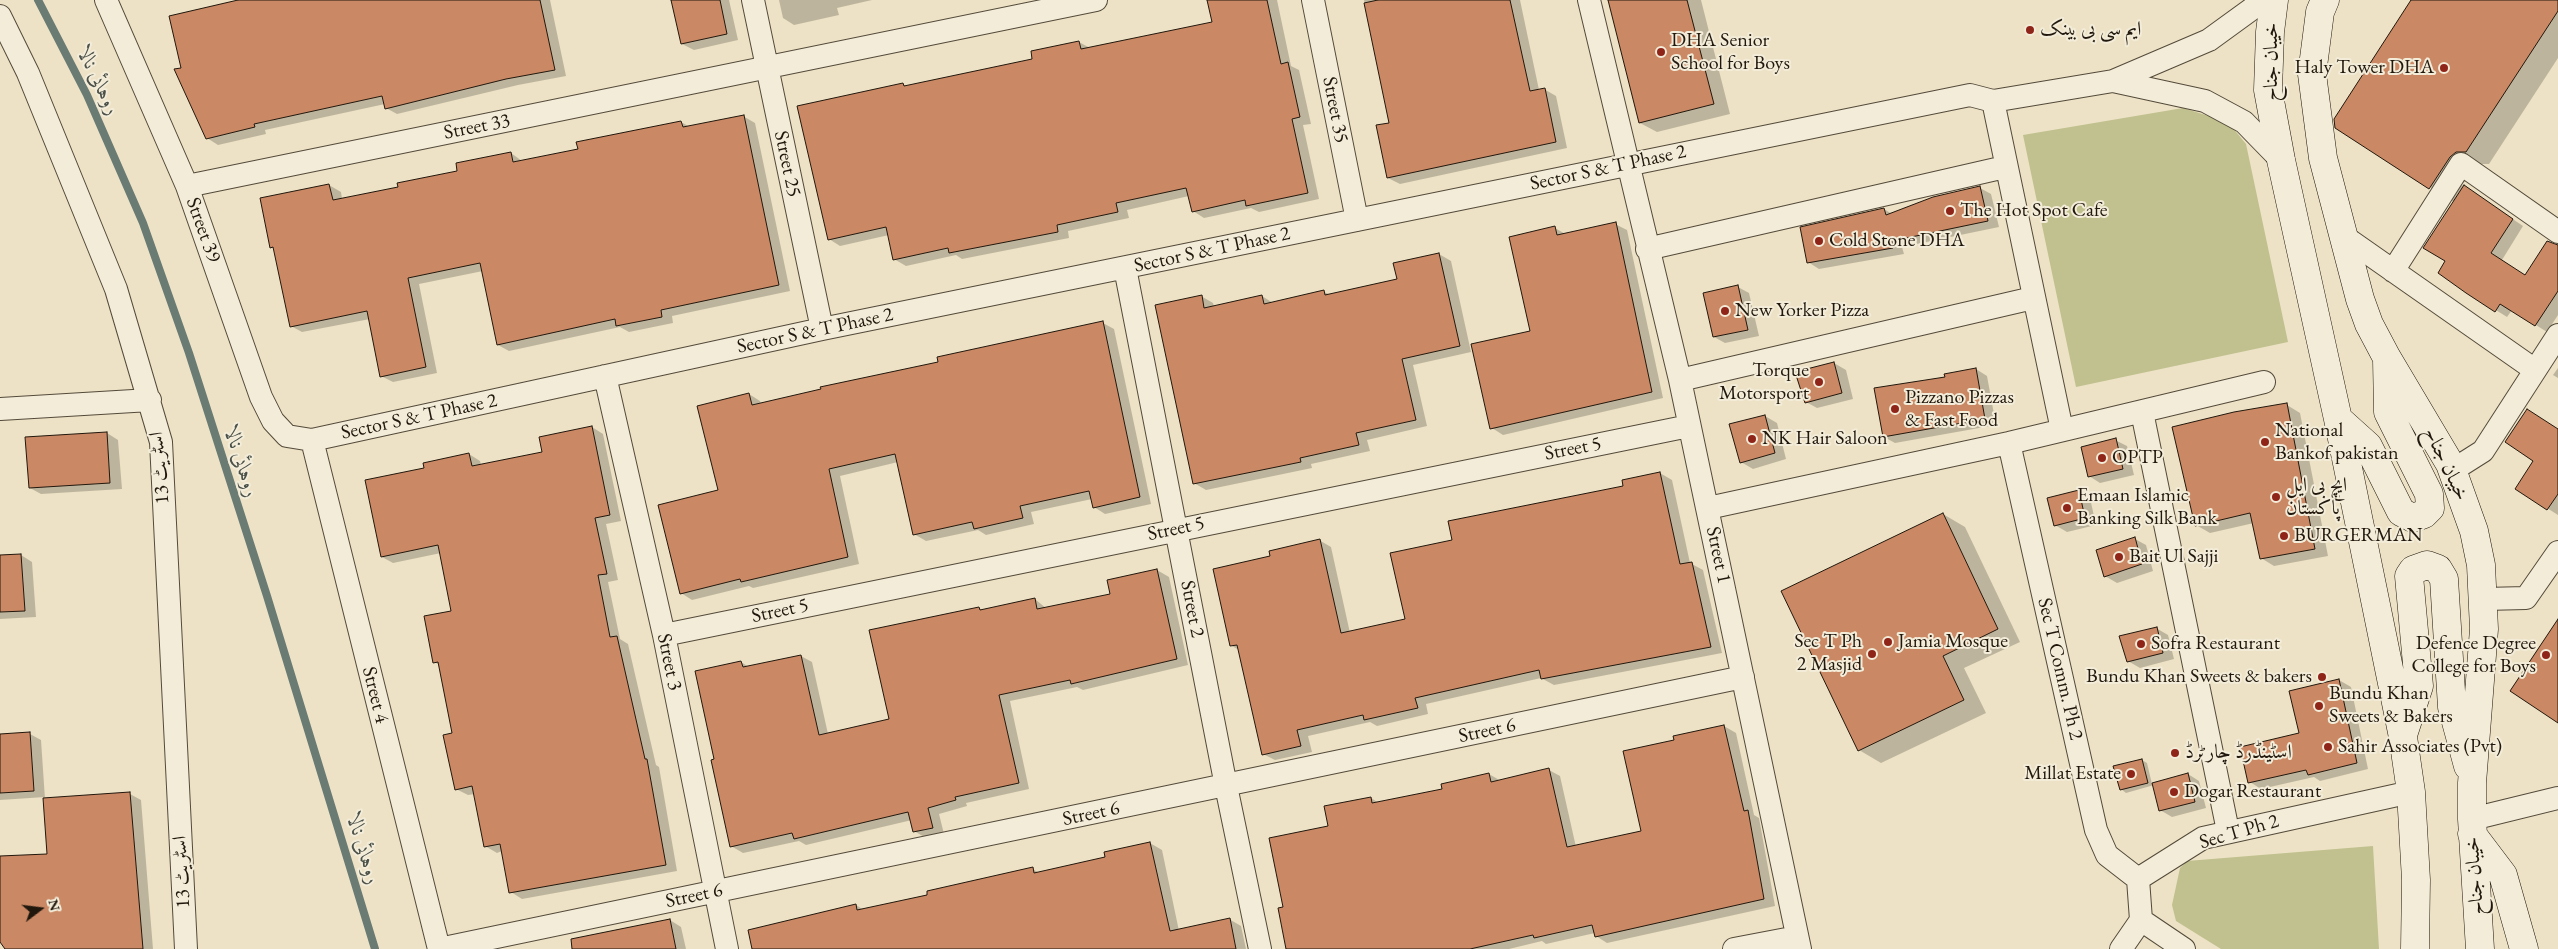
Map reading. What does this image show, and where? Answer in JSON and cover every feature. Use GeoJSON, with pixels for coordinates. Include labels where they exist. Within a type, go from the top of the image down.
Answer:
{"type":"FeatureCollection","features":[{"type":"Feature","properties":{"kind":"main road","name":"خیبان جناح"},"geometry":{"type":"LineString","coordinates":[[2274,0],[2270,32],[2268,90],[2281,160],[2338,419],[2403,737],[2411,792],[2416,880],[2414,949]]}},
{"type":"Feature","properties":{"kind":"main road","name":"خیبان جناح"},"geometry":{"type":"LineString","coordinates":[[2325,0],[2320,12],[2312,74],[2323,158],[2342,235],[2369,324],[2453,470],[2474,530],[2484,599],[2480,701],[2472,783],[2472,826],[2480,949]]}},
{"type":"Feature","properties":{"kind":"main road"},"geometry":{"type":"LineString","coordinates":[[2338,419],[2368,446],[2401,512],[2413,518],[2424,514],[2430,508],[2429,494],[2388,412],[2387,358]]}},
{"type":"Feature","properties":{"kind":"main road"},"geometry":{"type":"LineString","coordinates":[[2403,737],[2418,686],[2409,576],[2413,570],[2427,565],[2438,569],[2444,579],[2452,707],[2472,783]]}},
{"type":"Feature","properties":{"kind":"main road"},"geometry":{"type":"LineString","coordinates":[[2472,826],[2503,875],[2524,949]]}},
{"type":"Feature","properties":{"kind":"street","name":"Street 39"},"geometry":{"type":"LineString","coordinates":[[106,0],[187,186],[261,397],[273,420],[287,436],[312,440]]}},
{"type":"Feature","properties":{"kind":"street","name":"Street 25"},"geometry":{"type":"LineString","coordinates":[[753,0],[822,329]]}},
{"type":"Feature","properties":{"kind":"street","name":"Street 33"},"geometry":{"type":"LineString","coordinates":[[187,186],[1096,0]]}},
{"type":"Feature","properties":{"kind":"street","name":"Street 35"},"geometry":{"type":"LineString","coordinates":[[1313,0],[1357,220]]}},
{"type":"Feature","properties":{"kind":"street","name":"Street 1"},"geometry":{"type":"LineString","coordinates":[[1589,0],[1647,249],[1680,380],[1798,943]]}},
{"type":"Feature","properties":{"kind":"street","name":"Sector S & T Phase 2"},"geometry":{"type":"LineString","coordinates":[[312,440],[822,329],[1628,163],[1970,95],[1992,101],[2113,81],[2209,40],[2264,0]]}},
{"type":"Feature","properties":{"kind":"street","name":"اسٹریٹ 13"},"geometry":{"type":"LineString","coordinates":[[0,16],[28,73],[116,290],[161,442],[186,949]]}},
{"type":"Feature","properties":{"kind":"street","name":"Sector S & T Phase 2"},"geometry":{"type":"LineString","coordinates":[[2113,81],[2205,100],[2244,122],[2281,160]]}},
{"type":"Feature","properties":{"kind":"street"},"geometry":{"type":"LineString","coordinates":[[1992,101],[2062,430]]}},
{"type":"Feature","properties":{"kind":"street"},"geometry":{"type":"LineString","coordinates":[[2393,271],[2461,164],[2558,232]]}},
{"type":"Feature","properties":{"kind":"street"},"geometry":{"type":"LineString","coordinates":[[1647,249],[2005,166]]}},
{"type":"Feature","properties":{"kind":"street"},"geometry":{"type":"LineString","coordinates":[[2342,235],[2535,370]]}},
{"type":"Feature","properties":{"kind":"street","name":"Street 2"},"geometry":{"type":"LineString","coordinates":[[1125,268],[1226,786],[1260,949]]}},
{"type":"Feature","properties":{"kind":"street"},"geometry":{"type":"LineString","coordinates":[[1680,380],[2033,298]]}},
{"type":"Feature","properties":{"kind":"street"},"geometry":{"type":"LineString","coordinates":[[2453,470],[2483,451],[2558,335]]}},
{"type":"Feature","properties":{"kind":"street","name":"Street 3"},"geometry":{"type":"LineString","coordinates":[[605,376],[664,635],[727,949]]}},
{"type":"Feature","properties":{"kind":"street"},"geometry":{"type":"LineString","coordinates":[[1708,508],[2009,443],[2264,382]]}},
{"type":"Feature","properties":{"kind":"street"},"geometry":{"type":"LineString","coordinates":[[0,409],[150,400]]}},
{"type":"Feature","properties":{"kind":"street"},"geometry":{"type":"LineString","coordinates":[[2142,412],[2228,831]]}},
{"type":"Feature","properties":{"kind":"street","name":"Street 5"},"geometry":{"type":"LineString","coordinates":[[664,635],[1689,426]]}},
{"type":"Feature","properties":{"kind":"street","name":"Street 4"},"geometry":{"type":"LineString","coordinates":[[312,440],[439,949]]}},
{"type":"Feature","properties":{"kind":"street","name":"Sec T Comm. Ph 2"},"geometry":{"type":"LineString","coordinates":[[2009,443],[2096,830],[2107,855],[2138,879]]}},
{"type":"Feature","properties":{"kind":"street"},"geometry":{"type":"LineString","coordinates":[[2484,599],[2526,598],[2558,552]]}},
{"type":"Feature","properties":{"kind":"street","name":"Street 6"},"geometry":{"type":"LineString","coordinates":[[439,949],[1742,677]]}},
{"type":"Feature","properties":{"kind":"street","name":"Sec T Ph 2"},"geometry":{"type":"LineString","coordinates":[[2138,879],[2203,838],[2411,792]]}},
{"type":"Feature","properties":{"kind":"street"},"geometry":{"type":"LineString","coordinates":[[2472,826],[2558,798]]}},
{"type":"Feature","properties":{"kind":"street"},"geometry":{"type":"LineString","coordinates":[[2122,949],[2141,920],[2138,879]]}},
{"type":"Feature","properties":{"kind":"street"},"geometry":{"type":"LineString","coordinates":[[2141,920],[2184,949]]}},
{"type":"Feature","properties":{"kind":"street"},"geometry":{"type":"LineString","coordinates":[[1734,949],[1798,943]]}},
{"type":"Feature","properties":{"kind":"green space"},"geometry":{"type":"Polygon","coordinates":[[[2183,108],[2228,122],[2246,144],[2288,342],[2076,387],[2023,135],[2183,108]]]}},
{"type":"Feature","properties":{"kind":"green space"},"geometry":{"type":"Polygon","coordinates":[[[2373,846],[2379,949],[2221,949],[2176,921],[2172,905],[2180,868],[2187,861],[2373,846]]]}},
{"type":"Feature","properties":{"kind":"building"},"geometry":{"type":"Polygon","coordinates":[[[238,0],[540,0],[555,70],[506,79],[385,109],[382,96],[254,124],[255,127],[206,139],[174,69],[181,68],[169,16],[238,0]]]}},
{"type":"Feature","properties":{"kind":"building"},"geometry":{"type":"Polygon","coordinates":[[[671,0],[720,0],[727,34],[681,44],[671,0]]]}},
{"type":"Feature","properties":{"kind":"building"},"geometry":{"type":"Polygon","coordinates":[[[1207,0],[1267,0],[1281,64],[1288,62],[1300,117],[1292,119],[1308,193],[1246,206],[1245,200],[1192,212],[1186,188],[1116,203],[1118,212],[1057,225],[1058,232],[949,253],[948,248],[893,260],[886,227],[828,240],[797,106],[903,83],[904,86],[1032,59],[1031,51],[1079,41],[1081,49],[1212,22],[1207,0]]]}},
{"type":"Feature","properties":{"kind":"building"},"geometry":{"type":"Polygon","coordinates":[[[1378,0],[1510,0],[1530,91],[1545,88],[1556,142],[1387,178],[1376,125],[1389,123],[1364,3],[1378,0]]]}},
{"type":"Feature","properties":{"kind":"building","name":"DHA Senior School for Boys"},"geometry":{"type":"Polygon","coordinates":[[[1608,0],[1687,0],[1714,104],[1639,123],[1608,0]]]}},
{"type":"Feature","properties":{"kind":"building","name":"Haly Tower DHA"},"geometry":{"type":"Polygon","coordinates":[[[2411,0],[2558,0],[2558,11],[2466,152],[2456,152],[2450,157],[2429,189],[2335,128],[2334,119],[2411,0]]]}},
{"type":"Feature","properties":{"kind":"building"},"geometry":{"type":"Polygon","coordinates":[[[744,115],[779,285],[661,310],[662,317],[616,326],[615,319],[497,345],[480,263],[408,278],[426,367],[380,377],[367,311],[290,327],[273,247],[270,248],[260,198],[329,184],[333,200],[398,187],[397,183],[457,171],[456,163],[511,152],[513,162],[578,149],[576,142],[681,121],[683,127],[744,115]]]}},
{"type":"Feature","properties":{"kind":"building"},"geometry":{"type":"Polygon","coordinates":[[[2464,185],[2513,219],[2491,253],[2525,275],[2547,241],[2558,245],[2558,291],[2535,326],[2500,304],[2495,312],[2466,293],[2438,273],[2445,261],[2423,248],[2464,185]]]}},
{"type":"Feature","properties":{"kind":"building"},"geometry":{"type":"Polygon","coordinates":[[[1980,186],[1988,221],[1892,241],[1893,248],[1807,263],[1800,227],[1884,208],[1886,215],[1933,197],[1980,186]]]}},
{"type":"Feature","properties":{"kind":"building"},"geometry":{"type":"Polygon","coordinates":[[[1616,222],[1652,392],[1490,429],[1471,344],[1530,331],[1509,237],[1555,226],[1557,235],[1616,222]]]}},
{"type":"Feature","properties":{"kind":"building"},"geometry":{"type":"Polygon","coordinates":[[[1439,253],[1460,346],[1402,359],[1416,420],[1356,433],[1359,445],[1300,458],[1301,462],[1193,484],[1155,305],[1202,295],[1204,308],[1262,295],[1264,304],[1324,290],[1325,295],[1397,279],[1393,263],[1439,253]]]}},
{"type":"Feature","properties":{"kind":"building","name":"New Yorker Pizza"},"geometry":{"type":"Polygon","coordinates":[[[1738,285],[1748,330],[1713,337],[1703,293],[1738,285]]]}},
{"type":"Feature","properties":{"kind":"building"},"geometry":{"type":"Polygon","coordinates":[[[1103,321],[1140,497],[1093,508],[1089,491],[1020,506],[1023,518],[974,529],[972,522],[913,535],[895,454],[829,469],[848,557],[741,582],[740,579],[680,594],[658,505],[718,490],[697,406],[749,393],[752,405],[821,389],[820,387],[938,362],[937,357],[1103,321]]]}},
{"type":"Feature","properties":{"kind":"building","name":"Torque Motorsport"},"geometry":{"type":"Polygon","coordinates":[[[1834,362],[1842,393],[1805,403],[1795,372],[1834,362]]]}},
{"type":"Feature","properties":{"kind":"building"},"geometry":{"type":"Polygon","coordinates":[[[1976,368],[1985,419],[1883,437],[1874,388],[1945,377],[1944,374],[1976,368]]]}},
{"type":"Feature","properties":{"kind":"building"},"geometry":{"type":"Polygon","coordinates":[[[2287,403],[2315,549],[2260,559],[2250,513],[2195,526],[2172,427],[2234,412],[2287,403]]]}},
{"type":"Feature","properties":{"kind":"building"},"geometry":{"type":"Polygon","coordinates":[[[2527,409],[2558,429],[2558,494],[2547,510],[2515,489],[2533,461],[2505,442],[2527,409]]]}},
{"type":"Feature","properties":{"kind":"building","name":"NK Hair Saloon"},"geometry":{"type":"Polygon","coordinates":[[[1765,415],[1775,453],[1740,463],[1729,424],[1765,415]]]}},
{"type":"Feature","properties":{"kind":"building"},"geometry":{"type":"Polygon","coordinates":[[[592,426],[610,515],[595,518],[607,574],[598,575],[610,637],[617,636],[645,759],[647,759],[666,865],[509,893],[500,844],[484,847],[472,786],[455,790],[443,735],[452,733],[438,662],[433,663],[424,616],[451,611],[438,545],[381,557],[365,480],[424,468],[423,463],[469,453],[472,466],[542,452],[539,437],[592,426]]]}},
{"type":"Feature","properties":{"kind":"building"},"geometry":{"type":"Polygon","coordinates":[[[107,432],[110,483],[29,488],[25,437],[107,432]]]}},
{"type":"Feature","properties":{"kind":"building","name":"OPTP"},"geometry":{"type":"Polygon","coordinates":[[[2116,438],[2123,469],[2088,477],[2081,447],[2116,438]]]}},
{"type":"Feature","properties":{"kind":"building"},"geometry":{"type":"Polygon","coordinates":[[[1660,472],[1680,564],[1692,562],[1711,647],[1541,679],[1539,670],[1415,698],[1418,708],[1364,720],[1363,715],[1297,730],[1301,746],[1262,755],[1237,645],[1230,646],[1213,569],[1270,556],[1269,551],[1320,539],[1341,633],[1405,619],[1390,553],[1452,540],[1448,521],[1623,486],[1622,480],[1660,472]]]}},
{"type":"Feature","properties":{"kind":"building","name":"Emaan Islamic Banking Silk Bank"},"geometry":{"type":"Polygon","coordinates":[[[2079,490],[2085,518],[2054,526],[2047,498],[2079,490]]]}},
{"type":"Feature","properties":{"kind":"building","name":"Jamia Mosque"},"geometry":{"type":"Polygon","coordinates":[[[1943,513],[1998,629],[1943,656],[1964,700],[1858,751],[1781,591],[1943,513]]]}},
{"type":"Feature","properties":{"kind":"building","name":"Bait Ul Sajji"},"geometry":{"type":"Polygon","coordinates":[[[2135,537],[2142,564],[2104,577],[2096,550],[2135,537]]]}},
{"type":"Feature","properties":{"kind":"building"},"geometry":{"type":"Polygon","coordinates":[[[21,554],[25,611],[0,612],[0,555],[21,554]]]}},
{"type":"Feature","properties":{"kind":"building"},"geometry":{"type":"Polygon","coordinates":[[[1157,569],[1177,659],[1071,684],[1070,680],[999,695],[1019,783],[955,797],[956,800],[928,808],[933,828],[913,832],[908,812],[794,839],[792,833],[730,847],[711,760],[714,759],[695,671],[741,661],[743,667],[801,655],[819,735],[889,719],[869,630],[979,607],[980,610],[1035,598],[1037,609],[1110,594],[1107,580],[1157,569]]]}},
{"type":"Feature","properties":{"kind":"building","name":"Defence Degree College for Boys"},"geometry":{"type":"Polygon","coordinates":[[[2558,619],[2558,723],[2510,691],[2558,619]]]}},
{"type":"Feature","properties":{"kind":"building","name":"Sofra Restaurant"},"geometry":{"type":"Polygon","coordinates":[[[2157,627],[2163,653],[2127,662],[2119,636],[2157,627]]]}},
{"type":"Feature","properties":{"kind":"building"},"geometry":{"type":"Polygon","coordinates":[[[2339,679],[2357,763],[2308,775],[2306,770],[2248,783],[2240,747],[2299,733],[2289,691],[2339,679]]]}},
{"type":"Feature","properties":{"kind":"building"},"geometry":{"type":"Polygon","coordinates":[[[1724,725],[1744,811],[1748,810],[1764,899],[1595,937],[1592,925],[1534,938],[1533,935],[1470,949],[1286,949],[1278,908],[1283,907],[1269,838],[1328,826],[1324,806],[1371,797],[1372,803],[1442,789],[1441,784],[1489,773],[1491,782],[1549,768],[1567,847],[1641,831],[1623,751],[1674,740],[1673,736],[1724,725]]]}},
{"type":"Feature","properties":{"kind":"building"},"geometry":{"type":"Polygon","coordinates":[[[30,732],[34,791],[0,793],[0,734],[30,732]]]}},
{"type":"Feature","properties":{"kind":"building","name":"Millat Estate"},"geometry":{"type":"Polygon","coordinates":[[[2142,759],[2148,783],[2120,790],[2113,766],[2142,759]]]}},
{"type":"Feature","properties":{"kind":"building","name":"Dogar Restaurant"},"geometry":{"type":"Polygon","coordinates":[[[2188,773],[2195,802],[2159,811],[2152,783],[2188,773]]]}},
{"type":"Feature","properties":{"kind":"building"},"geometry":{"type":"Polygon","coordinates":[[[130,792],[143,949],[5,949],[0,942],[0,856],[47,854],[43,798],[130,792]]]}},
{"type":"Feature","properties":{"kind":"building"},"geometry":{"type":"Polygon","coordinates":[[[1150,842],[1170,931],[1230,918],[1236,949],[752,949],[748,930],[856,904],[857,910],[927,895],[927,891],[1033,867],[1034,873],[1105,857],[1104,852],[1150,842]]]}},
{"type":"Feature","properties":{"kind":"building"},"geometry":{"type":"Polygon","coordinates":[[[670,919],[676,949],[572,949],[571,939],[670,919]]]}},
{"type":"Feature","properties":{"kind":"waterway","name":"روہائی نالا"},"geometry":{"type":"LineString","coordinates":[[38,0],[87,95],[143,223],[189,353],[267,596],[375,949]]}},
{"type":"Feature","properties":{"kind":"place","name":"ایم سی بی بینک"},"geometry":{"type":"Point","coordinates":[2030,30]}},
{"type":"Feature","properties":{"kind":"place","name":"DHA Senior School for Boys"},"geometry":{"type":"Point","coordinates":[1661,52]}},
{"type":"Feature","properties":{"kind":"place","name":"Haly Tower DHA"},"geometry":{"type":"Point","coordinates":[2444,68]}},
{"type":"Feature","properties":{"kind":"place","name":"The Hot Spot Cafe"},"geometry":{"type":"Point","coordinates":[1950,211]}},
{"type":"Feature","properties":{"kind":"place","name":"Cold Stone DHA"},"geometry":{"type":"Point","coordinates":[1819,241]}},
{"type":"Feature","properties":{"kind":"place","name":"New Yorker Pizza"},"geometry":{"type":"Point","coordinates":[1725,311]}},
{"type":"Feature","properties":{"kind":"place","name":"Torque Motorsport"},"geometry":{"type":"Point","coordinates":[1819,382]}},
{"type":"Feature","properties":{"kind":"place","name":"Pizzano Pizzas & Fast Food"},"geometry":{"type":"Point","coordinates":[1895,409]}},
{"type":"Feature","properties":{"kind":"place","name":"NK Hair Saloon"},"geometry":{"type":"Point","coordinates":[1752,439]}},
{"type":"Feature","properties":{"kind":"place","name":"National Bankof pakistan"},"geometry":{"type":"Point","coordinates":[2265,442]}},
{"type":"Feature","properties":{"kind":"place","name":"OPTP"},"geometry":{"type":"Point","coordinates":[2102,458]}},
{"type":"Feature","properties":{"kind":"place","name":"ایچ بی ایل پاکستان"},"geometry":{"type":"Point","coordinates":[2276,497]}},
{"type":"Feature","properties":{"kind":"place","name":"Emaan Islamic Banking Silk Bank"},"geometry":{"type":"Point","coordinates":[2067,508]}},
{"type":"Feature","properties":{"kind":"place","name":"BURGERMAN"},"geometry":{"type":"Point","coordinates":[2284,536]}},
{"type":"Feature","properties":{"kind":"place","name":"Bait Ul Sajji"},"geometry":{"type":"Point","coordinates":[2119,557]}},
{"type":"Feature","properties":{"kind":"place","name":"Jamia Mosque"},"geometry":{"type":"Point","coordinates":[1888,642]}},
{"type":"Feature","properties":{"kind":"place","name":"Sofra Restaurant"},"geometry":{"type":"Point","coordinates":[2141,644]}},
{"type":"Feature","properties":{"kind":"place","name":"Sec T Ph 2 Masjid"},"geometry":{"type":"Point","coordinates":[1872,654]}},
{"type":"Feature","properties":{"kind":"place","name":"Defence Degree College for Boys"},"geometry":{"type":"Point","coordinates":[2546,655]}},
{"type":"Feature","properties":{"kind":"place","name":"Bundu Khan Sweets & bakers"},"geometry":{"type":"Point","coordinates":[2322,677]}},
{"type":"Feature","properties":{"kind":"place","name":"Bundu Khan Sweets & Bakers"},"geometry":{"type":"Point","coordinates":[2319,706]}},
{"type":"Feature","properties":{"kind":"place","name":"Sahir Associates (Pvt)"},"geometry":{"type":"Point","coordinates":[2328,747]}},
{"type":"Feature","properties":{"kind":"place","name":"اسٹینڈرڈ چارٹرڈ"},"geometry":{"type":"Point","coordinates":[2175,753]}},
{"type":"Feature","properties":{"kind":"place","name":"Millat Estate"},"geometry":{"type":"Point","coordinates":[2131,774]}},
{"type":"Feature","properties":{"kind":"place","name":"Dogar Restaurant"},"geometry":{"type":"Point","coordinates":[2174,792]}}]}
